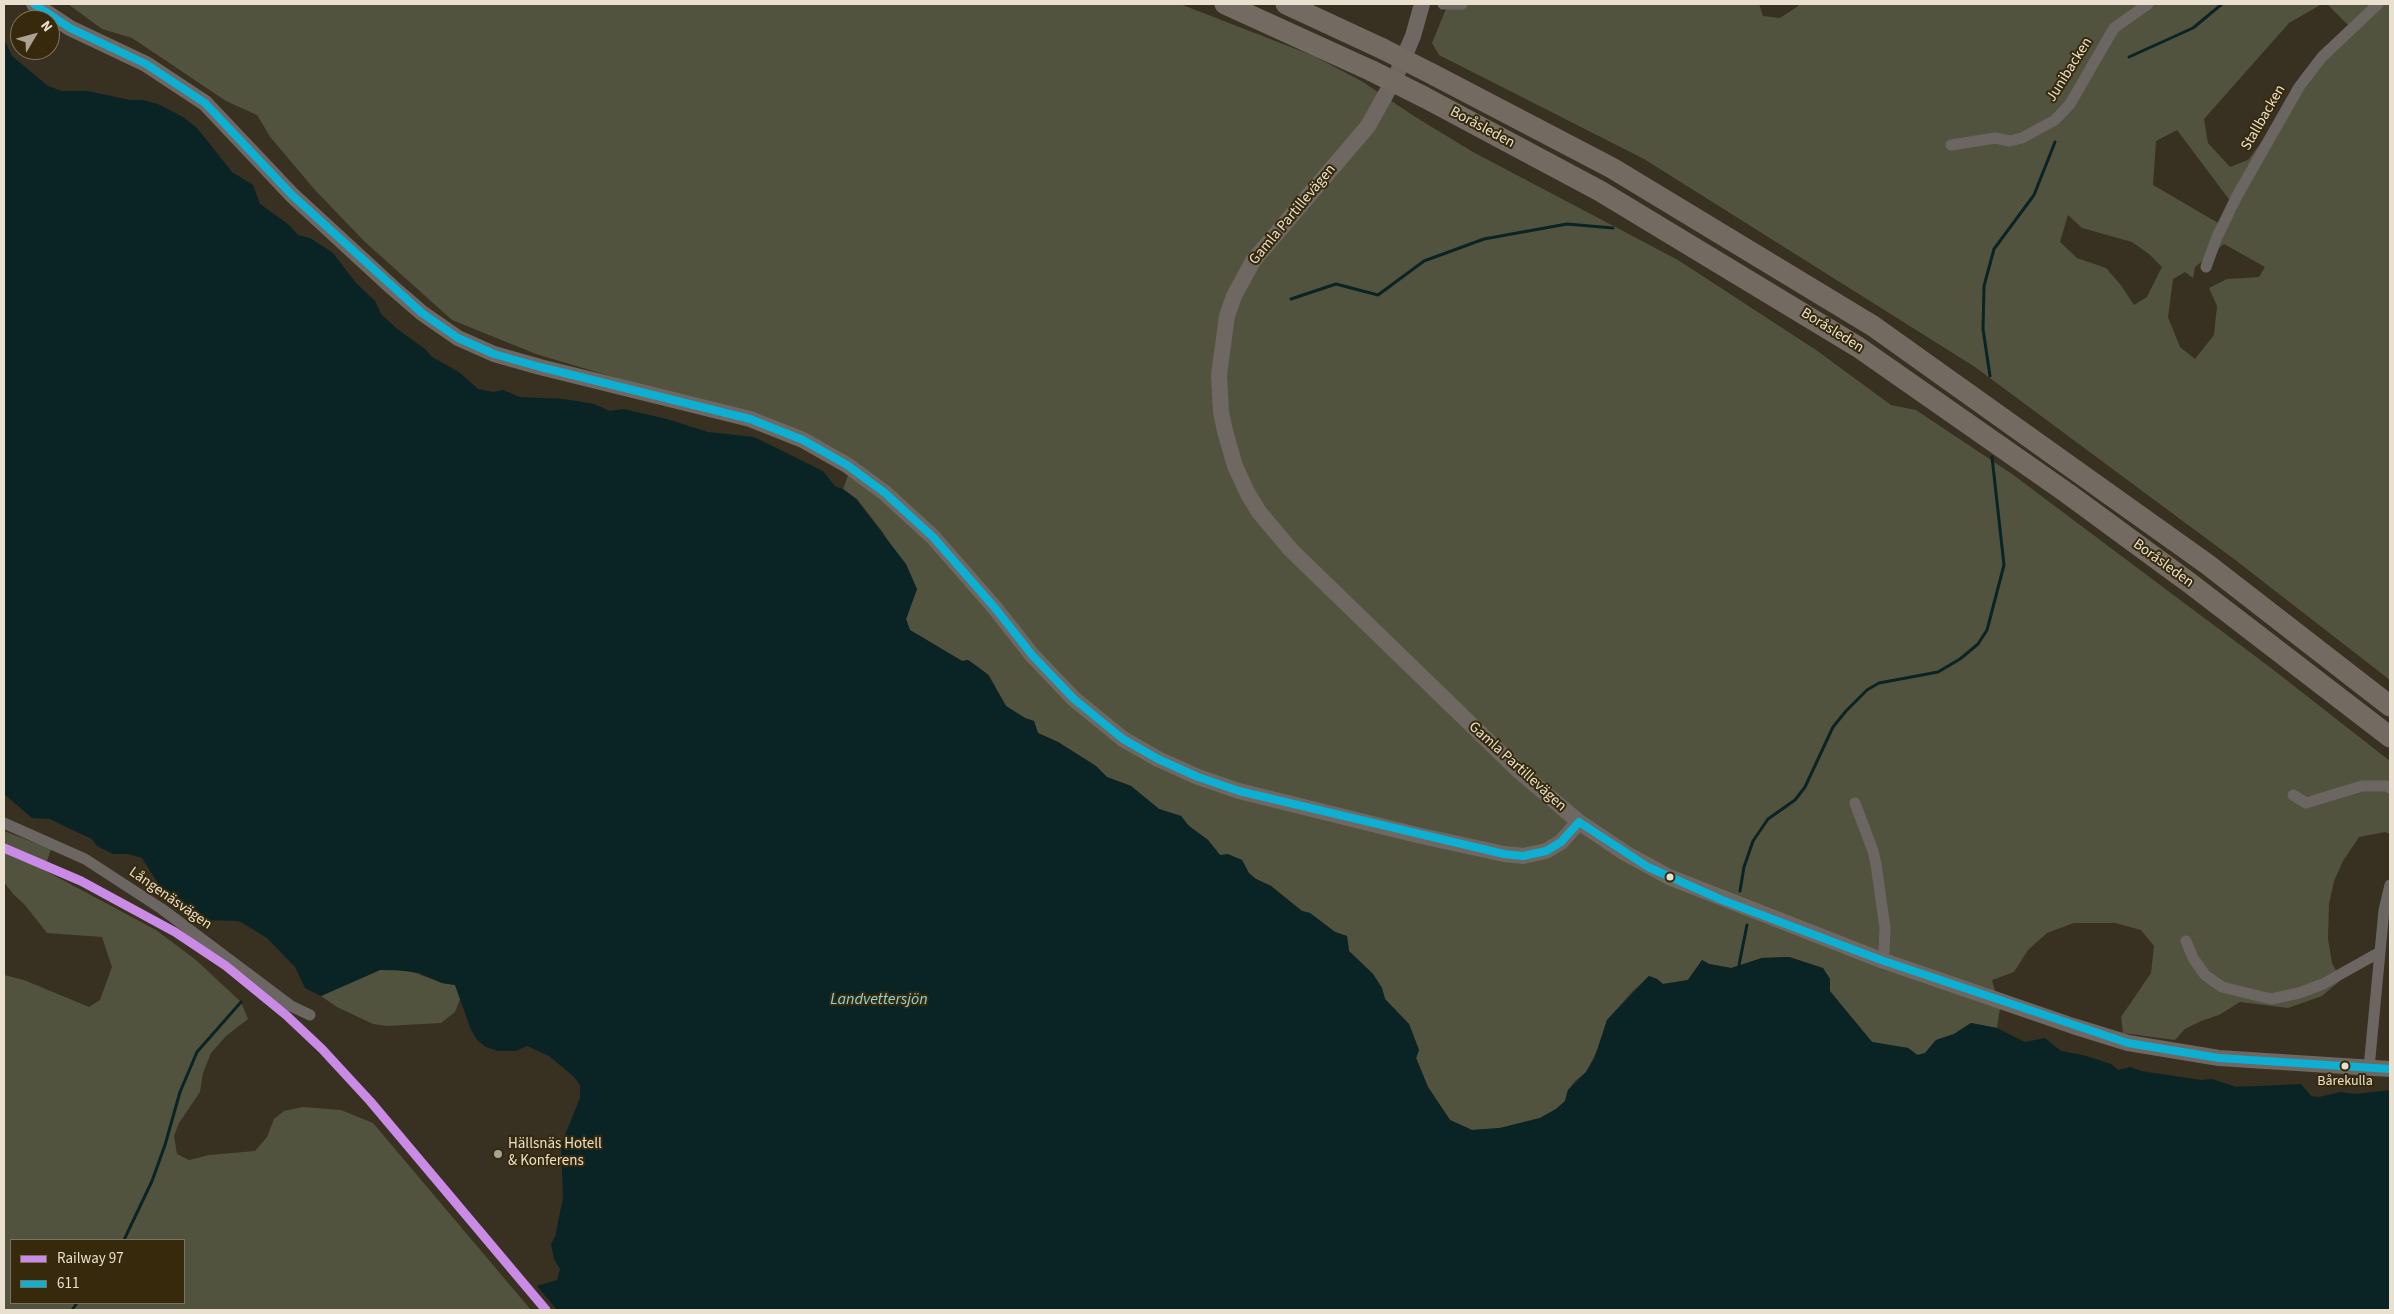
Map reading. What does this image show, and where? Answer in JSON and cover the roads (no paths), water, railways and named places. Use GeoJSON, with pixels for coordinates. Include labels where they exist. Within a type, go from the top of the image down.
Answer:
{"type":"FeatureCollection","features":[{"type":"Feature","properties":{"kind":"highway","name":"Boråsleden"},"geometry":{"type":"LineString","coordinates":[[1225,4],[1372,71],[1600,191],[1858,347],[2068,493],[2191,584],[2390,737]]}},
{"type":"Feature","properties":{"kind":"highway","name":"Boråsleden"},"geometry":{"type":"LineString","coordinates":[[1286,4],[1383,49],[1612,168],[1873,326],[2207,564],[2390,706]]}},
{"type":"Feature","properties":{"kind":"street"},"geometry":{"type":"LineString","coordinates":[[34,4],[70,28],[146,64],[206,103],[292,195],[400,294],[458,338],[494,354],[540,367],[750,419],[803,440],[847,464],[891,498],[933,537],[990,602],[1032,654],[1074,699],[1122,738],[1158,759],[1198,777],[1238,791],[1408,833],[1504,854],[1523,856],[1546,851],[1560,842],[1579,822]]}},
{"type":"Feature","properties":{"kind":"street","name":"Gamla Partillevägen"},"geometry":{"type":"LineString","coordinates":[[1422,4],[1413,36],[1396,76],[1368,126],[1252,261],[1240,282],[1227,316],[1219,368],[1221,412],[1233,457],[1243,483],[1260,512],[1291,550],[1519,771],[1579,822],[1625,853],[1669,877],[1881,960],[2128,1043],[2219,1058],[2390,1069]]}},
{"type":"Feature","properties":{"kind":"street"},"geometry":{"type":"LineString","coordinates":[[1443,4],[1462,4]]}},
{"type":"Feature","properties":{"kind":"street","name":"Junibacken"},"geometry":{"type":"LineString","coordinates":[[1951,145],[1995,138],[2010,141],[2022,138],[2055,120],[2070,104],[2114,28],[2148,4]]}},
{"type":"Feature","properties":{"kind":"street","name":"Stallbacken"},"geometry":{"type":"LineString","coordinates":[[2206,267],[2216,237],[2236,196],[2299,87],[2322,58],[2378,4]]}},
{"type":"Feature","properties":{"kind":"street"},"geometry":{"type":"LineString","coordinates":[[2293,795],[2306,803],[2362,786],[2387,786],[2390,788]]}},
{"type":"Feature","properties":{"kind":"street"},"geometry":{"type":"LineString","coordinates":[[1854,804],[1875,858],[1885,928],[1884,951],[1881,960]]}},
{"type":"Feature","properties":{"kind":"street","name":"Långenäsvägen"},"geometry":{"type":"LineString","coordinates":[[4,823],[57,845],[92,864],[162,908],[291,1006],[310,1015]]}},
{"type":"Feature","properties":{"kind":"street"},"geometry":{"type":"LineString","coordinates":[[2369,1068],[2380,952],[2387,893],[2390,885]]}},
{"type":"Feature","properties":{"kind":"street"},"geometry":{"type":"LineString","coordinates":[[2186,941],[2193,958],[2206,975],[2222,987],[2271,999],[2299,993],[2323,984],[2380,952]]}},
{"type":"Feature","properties":{"kind":"water","name":"Landvettersjön"},"geometry":{"type":"Polygon","coordinates":[[[4,39],[10,52],[10,60],[17,60],[48,86],[62,91],[88,91],[130,100],[143,100],[158,104],[183,117],[197,128],[232,172],[253,185],[260,204],[288,224],[298,235],[310,238],[333,253],[356,283],[375,301],[381,314],[396,328],[425,349],[432,357],[459,372],[478,389],[493,392],[503,390],[520,397],[564,399],[594,404],[610,411],[623,409],[667,419],[708,432],[754,437],[823,471],[835,486],[843,489],[856,499],[906,564],[917,589],[906,619],[910,630],[962,661],[968,660],[988,675],[1006,706],[1025,718],[1034,721],[1038,733],[1058,742],[1096,766],[1107,777],[1131,786],[1159,809],[1181,816],[1189,826],[1208,840],[1220,855],[1228,854],[1242,860],[1249,873],[1256,879],[1271,886],[1302,911],[1310,913],[1335,932],[1347,936],[1349,951],[1373,974],[1382,988],[1385,999],[1409,1024],[1419,1050],[1416,1058],[1428,1087],[1450,1120],[1472,1130],[1500,1128],[1540,1118],[1556,1109],[1565,1101],[1568,1090],[1586,1072],[1594,1059],[1607,1020],[1649,976],[1663,984],[1688,980],[1702,960],[1709,964],[1731,968],[1762,958],[1789,957],[1823,968],[1830,979],[1830,991],[1872,1042],[1908,1048],[1917,1055],[1925,1053],[1936,1040],[1954,1034],[1971,1023],[1997,1028],[2025,1042],[2045,1038],[2061,1051],[2083,1055],[2111,1064],[2118,1070],[2130,1067],[2141,1071],[2201,1080],[2212,1079],[2236,1087],[2301,1084],[2311,1096],[2319,1097],[2340,1092],[2355,1094],[2390,1090],[2390,1310],[557,1310],[537,1286],[557,1280],[560,1269],[554,1259],[551,1244],[555,1237],[563,1198],[561,1145],[580,1098],[580,1085],[573,1076],[549,1056],[527,1046],[516,1051],[498,1051],[486,1047],[477,1040],[471,1030],[455,985],[442,983],[419,973],[380,970],[321,996],[305,988],[295,967],[267,938],[239,921],[203,920],[166,896],[142,858],[128,854],[113,854],[97,846],[92,839],[50,819],[32,818],[4,794],[4,39]]]}},
{"type":"Feature","properties":{"kind":"waterway"},"geometry":{"type":"LineString","coordinates":[[2129,57],[2193,28],[2222,4]]}},
{"type":"Feature","properties":{"kind":"waterway"},"geometry":{"type":"LineString","coordinates":[[1990,376],[1983,329],[1984,286],[1994,249],[2034,195],[2055,142]]}},
{"type":"Feature","properties":{"kind":"waterway"},"geometry":{"type":"LineString","coordinates":[[1291,299],[1336,284],[1378,295],[1424,261],[1484,239],[1567,224],[1613,228]]}},
{"type":"Feature","properties":{"kind":"waterway"},"geometry":{"type":"LineString","coordinates":[[1740,891],[1744,867],[1753,841],[1768,819],[1795,800],[1805,787],[1833,727],[1846,711],[1867,690],[1879,683],[1938,672],[1960,659],[1978,644],[1987,630],[2004,565],[1992,457]]}},
{"type":"Feature","properties":{"kind":"waterway"},"geometry":{"type":"LineString","coordinates":[[1739,965],[1747,925]]}},
{"type":"Feature","properties":{"kind":"waterway"},"geometry":{"type":"LineString","coordinates":[[124,1239],[152,1181],[165,1145],[180,1092],[197,1052],[241,1002]]}},
{"type":"Feature","properties":{"kind":"waterway"},"geometry":{"type":"LineString","coordinates":[[72,1310],[76,1304]]}},
{"type":"Feature","properties":{"kind":"rail line","name":"97"},"geometry":{"type":"LineString","coordinates":[[4,848],[81,881],[175,932],[226,966],[286,1015],[322,1049],[370,1101],[546,1310]]}},
{"type":"Feature","properties":{"kind":"place","name":"Bårekulla"},"geometry":{"type":"Point","coordinates":[2345,1066]}},
{"type":"Feature","properties":{"kind":"place","name":"Hällsnäs Hotell & Konferens"},"geometry":{"type":"Point","coordinates":[498,1154]}}]}
